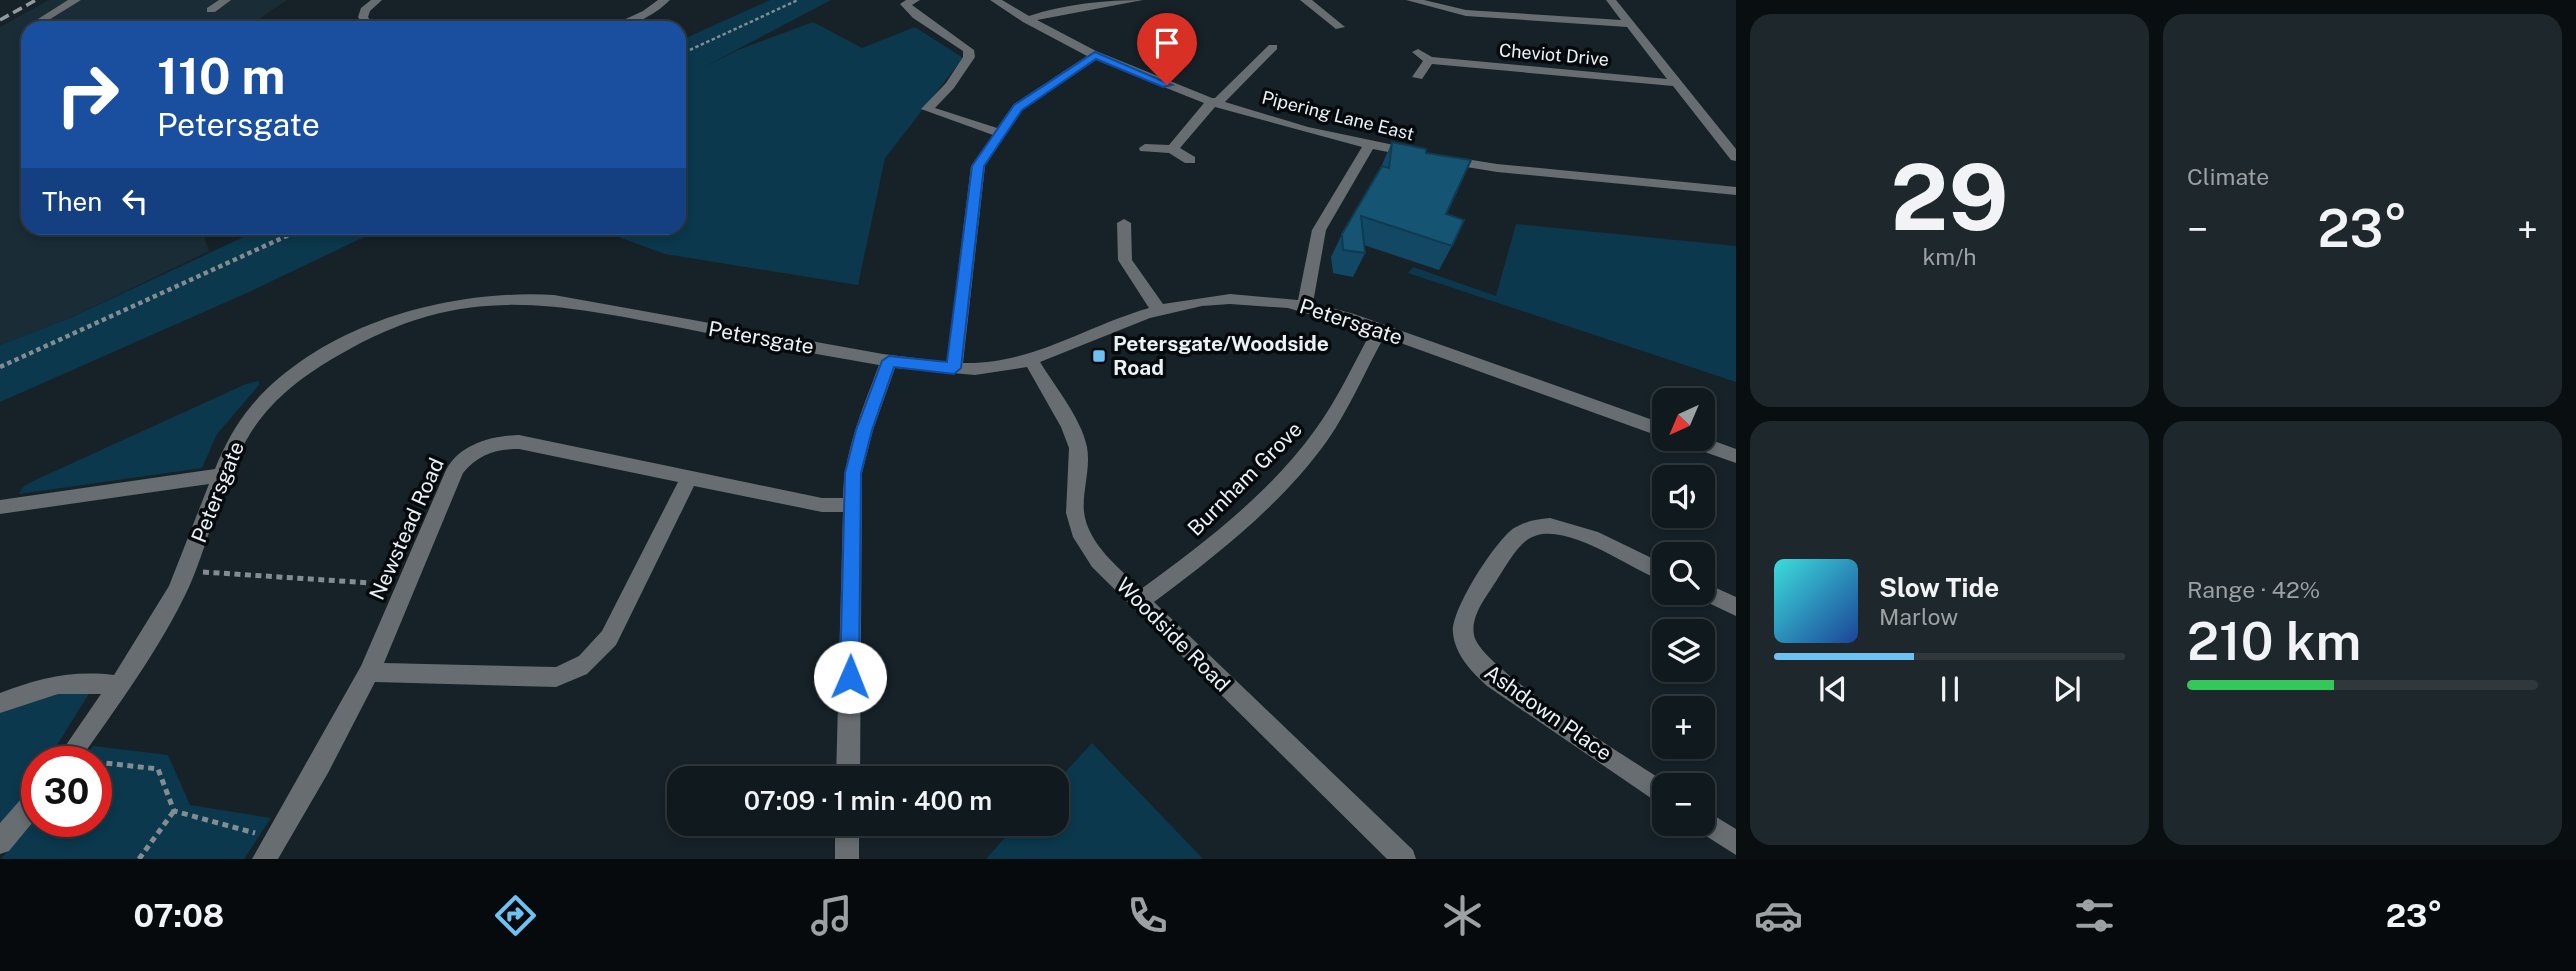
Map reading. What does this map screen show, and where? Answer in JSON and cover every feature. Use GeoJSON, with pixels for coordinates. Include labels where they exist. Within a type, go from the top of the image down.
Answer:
{"type":"FeatureCollection","features":[{"type":"Feature","properties":{"kind":"street"},"geometry":{"type":"LineString","coordinates":[[43,19],[76,0]]}},
{"type":"Feature","properties":{"kind":"street"},"geometry":{"type":"LineString","coordinates":[[211,10],[226,0]]}},
{"type":"Feature","properties":{"kind":"street"},"geometry":{"type":"LineString","coordinates":[[366,21],[363,17],[365,10],[376,0]]}},
{"type":"Feature","properties":{"kind":"street"},"geometry":{"type":"LineString","coordinates":[[627,21],[646,13],[665,0]]}},
{"type":"Feature","properties":{"kind":"street"},"geometry":{"type":"LineString","coordinates":[[915,0],[905,4],[917,16],[968,50],[968,57],[950,85],[927,109],[999,133]]}},
{"type":"Feature","properties":{"kind":"street","name":"Pipering Lane East"},"geometry":{"type":"LineString","coordinates":[[995,0],[1027,20],[1095,55],[1215,101],[1305,128],[1370,144],[1497,168],[1736,191]]}},
{"type":"Feature","properties":{"kind":"street"},"geometry":{"type":"LineString","coordinates":[[1027,20],[1048,13],[1139,0]]}},
{"type":"Feature","properties":{"kind":"street"},"geometry":{"type":"LineString","coordinates":[[1305,0],[1340,27]]}},
{"type":"Feature","properties":{"kind":"street"},"geometry":{"type":"LineString","coordinates":[[1411,0],[1466,13],[1632,24]]}},
{"type":"Feature","properties":{"kind":"street"},"geometry":{"type":"LineString","coordinates":[[1611,0],[1736,157]]}},
{"type":"Feature","properties":{"kind":"street"},"geometry":{"type":"LineString","coordinates":[[1172,149],[1215,101],[1273,47]]}},
{"type":"Feature","properties":{"kind":"street"},"geometry":{"type":"LineString","coordinates":[[1418,52],[1429,60],[1418,78]]}},
{"type":"Feature","properties":{"kind":"street"},"geometry":{"type":"LineString","coordinates":[[954,368],[974,180],[978,166],[1018,107],[1095,55]]}},
{"type":"Feature","properties":{"kind":"street","name":"Cheviot Drive"},"geometry":{"type":"LineString","coordinates":[[1429,60],[1677,83]]}},
{"type":"Feature","properties":{"kind":"street"},"geometry":{"type":"LineString","coordinates":[[1305,305],[1319,230],[1370,144]]}},
{"type":"Feature","properties":{"kind":"street"},"geometry":{"type":"LineString","coordinates":[[1145,148],[1172,149],[1190,160]]}},
{"type":"Feature","properties":{"kind":"street"},"geometry":{"type":"LineString","coordinates":[[1124,223],[1125,260],[1158,309]]}},
{"type":"Feature","properties":{"kind":"street","name":"Petersgate"},"geometry":{"type":"LineString","coordinates":[[77,746],[155,631],[185,573],[221,475],[245,426],[264,401],[299,372],[366,332],[434,308],[489,300],[555,300],[889,361],[977,369],[1032,362],[1158,309],[1192,301],[1234,298],[1305,305],[1652,427]]}},
{"type":"Feature","properties":{"kind":"street","name":"Burnham Grove"},"geometry":{"type":"LineString","coordinates":[[1138,602],[1222,537],[1297,465],[1321,435],[1380,330]]}},
{"type":"Feature","properties":{"kind":"street"},"geometry":{"type":"LineString","coordinates":[[848,766],[853,473],[864,430],[889,361]]}},
{"type":"Feature","properties":{"kind":"street","name":"Woodside Road"},"geometry":{"type":"LineString","coordinates":[[1032,362],[1070,427],[1078,448],[1075,513],[1083,537],[1099,561],[1404,859]]}},
{"type":"Feature","properties":{"kind":"street","name":"Newstead Road"},"geometry":{"type":"LineString","coordinates":[[264,859],[320,765],[369,672],[455,470],[464,458],[482,447],[500,442],[519,442],[822,505],[853,505]]}},
{"type":"Feature","properties":{"kind":"street"},"geometry":{"type":"LineString","coordinates":[[1715,449],[1736,456]]}},
{"type":"Feature","properties":{"kind":"street"},"geometry":{"type":"LineString","coordinates":[[0,507],[221,475]]}},
{"type":"Feature","properties":{"kind":"street"},"geometry":{"type":"LineString","coordinates":[[369,672],[556,677],[577,671],[595,656],[609,638],[690,478]]}},
{"type":"Feature","properties":{"kind":"street","name":"Ashdown Place"},"geometry":{"type":"LineString","coordinates":[[1652,567],[1581,533],[1557,526],[1528,529],[1519,535],[1464,616],[1460,630],[1475,661],[1494,679],[1652,787]]}},
{"type":"Feature","properties":{"kind":"street"},"geometry":{"type":"LineString","coordinates":[[1715,597],[1736,607]]}},
{"type":"Feature","properties":{"kind":"street"},"geometry":{"type":"LineString","coordinates":[[0,703],[53,683],[84,681],[119,686]]}},
{"type":"Feature","properties":{"kind":"street"},"geometry":{"type":"LineString","coordinates":[[0,842],[21,817]]}},
{"type":"Feature","properties":{"kind":"street"},"geometry":{"type":"LineString","coordinates":[[1715,829],[1736,844]]}},
{"type":"Feature","properties":{"kind":"street"},"geometry":{"type":"LineString","coordinates":[[847,836],[847,859]]}},
{"type":"Feature","properties":{"kind":"path"},"geometry":{"type":"LineString","coordinates":[[686,52],[798,0]]}},
{"type":"Feature","properties":{"kind":"path"},"geometry":{"type":"LineString","coordinates":[[0,367],[289,235]]}},
{"type":"Feature","properties":{"kind":"path"},"geometry":{"type":"LineString","coordinates":[[185,573],[405,585]]}},
{"type":"Feature","properties":{"kind":"path"},"geometry":{"type":"LineString","coordinates":[[112,764],[158,769],[174,811]]}},
{"type":"Feature","properties":{"kind":"path"},"geometry":{"type":"LineString","coordinates":[[174,811],[276,839]]}},
{"type":"Feature","properties":{"kind":"path"},"geometry":{"type":"LineString","coordinates":[[139,859],[174,811]]}},
{"type":"Feature","properties":{"kind":"shaded area"},"geometry":{"type":"Polygon","coordinates":[[[49,0],[287,0],[256,21],[21,21],[21,235],[203,235],[209,251],[70,318],[0,345],[0,27],[49,0]]]}},
{"type":"Feature","properties":{"kind":"shaded area"},"geometry":{"type":"Polygon","coordinates":[[[770,0],[831,0],[702,68],[738,50],[813,22],[862,48],[915,27],[963,58],[885,158],[858,285],[665,254],[613,235],[686,235],[686,38],[770,0]]]}},
{"type":"Feature","properties":{"kind":"shaded area"},"geometry":{"type":"Polygon","coordinates":[[[1516,224],[1736,246],[1736,382],[1408,273],[1413,267],[1496,296],[1516,224]]]}},
{"type":"Feature","properties":{"kind":"shaded area"},"geometry":{"type":"Polygon","coordinates":[[[248,235],[368,235],[249,292],[0,402],[0,345],[70,318],[248,235]]]}},
{"type":"Feature","properties":{"kind":"shaded area"},"geometry":{"type":"Polygon","coordinates":[[[259,381],[259,385],[217,434],[202,468],[19,494],[23,487],[33,481],[246,384],[259,381]]]}},
{"type":"Feature","properties":{"kind":"shaded area"},"geometry":{"type":"Polygon","coordinates":[[[90,692],[56,746],[21,746],[21,802],[0,824],[0,710],[41,693],[90,692]]]}},
{"type":"Feature","properties":{"kind":"shaded area"},"geometry":{"type":"Polygon","coordinates":[[[1092,743],[1203,859],[986,859],[1006,836],[1069,836],[1069,768],[1092,743]]]}},
{"type":"Feature","properties":{"kind":"shaded area"},"geometry":{"type":"Polygon","coordinates":[[[112,748],[168,755],[190,805],[271,818],[244,859],[1,859],[21,834],[21,837],[112,837],[112,748]]]}},
{"type":"Feature","properties":{"kind":"building"},"geometry":{"type":"Polygon","coordinates":[[[1392,142],[1426,149],[1426,153],[1471,160],[1446,214],[1464,220],[1452,246],[1361,216],[1365,253],[1343,250],[1342,234],[1382,166],[1389,168],[1392,142]]]}},
{"type":"Feature","properties":{"kind":"railway"},"geometry":{"type":"LineString","coordinates":[[0,20],[36,0]]}},
{"type":"Feature","properties":{"kind":"place","name":"Petersgate/Woodside Road"},"geometry":{"type":"Point","coordinates":[1099,356]}},
{"type":"Feature","properties":{"kind":"route"},"geometry":{"type":"LineString","coordinates":[[850,677],[853,473],[864,430],[889,361],[954,368],[974,180],[978,166],[1018,107],[1068,70],[1095,55],[1167,85]]}}]}
